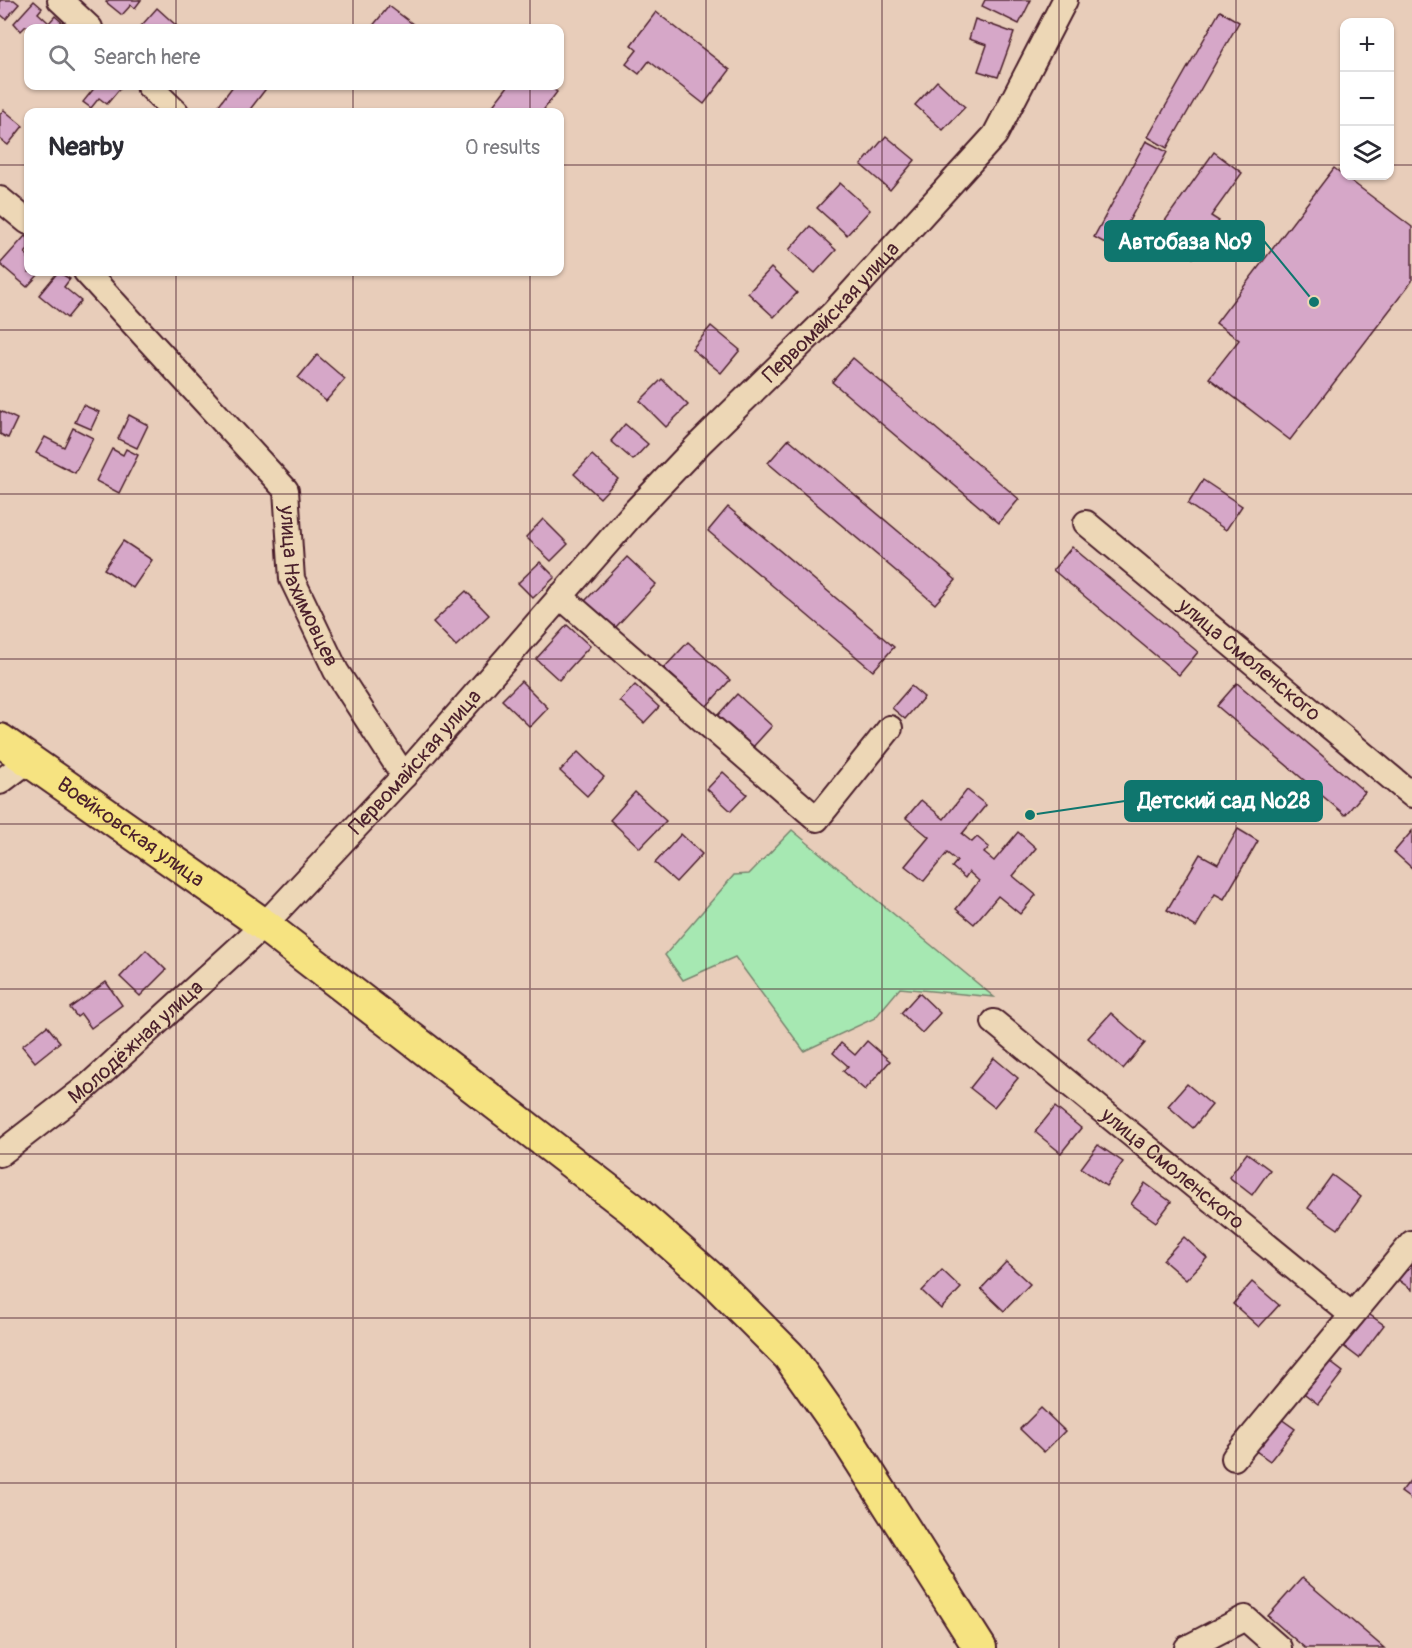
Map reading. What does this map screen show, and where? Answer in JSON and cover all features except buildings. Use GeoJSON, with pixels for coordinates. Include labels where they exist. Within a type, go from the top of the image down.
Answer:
{"type":"FeatureCollection","features":[{"type":"Feature","properties":{"kind":"main road","name":"Воейковская улица"},"geometry":{"type":"LineString","coordinates":[[0,740],[264,925],[631,1208],[715,1282],[789,1356],[842,1431],[980,1648]]}},
{"type":"Feature","properties":{"kind":"street"},"geometry":{"type":"LineString","coordinates":[[60,0],[86,24]]}},
{"type":"Feature","properties":{"kind":"street","name":"Первомайская улица"},"geometry":{"type":"LineString","coordinates":[[264,925],[404,776],[560,596],[691,452],[834,312],[995,135],[1065,0]]}},
{"type":"Feature","properties":{"kind":"street"},"geometry":{"type":"LineString","coordinates":[[152,90],[172,108]]}},
{"type":"Feature","properties":{"kind":"street"},"geometry":{"type":"LineString","coordinates":[[0,198],[24,219]]}},
{"type":"Feature","properties":{"kind":"street","name":"улица Нахимовцев"},"geometry":{"type":"LineString","coordinates":[[90,276],[286,490],[292,579],[336,672],[404,776]]}},
{"type":"Feature","properties":{"kind":"street","name":"улица Смоленского"},"geometry":{"type":"LineString","coordinates":[[1086,523],[1412,795]]}},
{"type":"Feature","properties":{"kind":"street"},"geometry":{"type":"LineString","coordinates":[[560,596],[817,819],[890,728]]}},
{"type":"Feature","properties":{"kind":"street"},"geometry":{"type":"LineString","coordinates":[[0,782],[28,761]]}},
{"type":"Feature","properties":{"kind":"street","name":"Молодёжная улица"},"geometry":{"type":"LineString","coordinates":[[0,1154],[89,1085],[264,925]]}},
{"type":"Feature","properties":{"kind":"street","name":"улица Смоленского"},"geometry":{"type":"LineString","coordinates":[[994,1022],[1352,1315]]}},
{"type":"Feature","properties":{"kind":"street"},"geometry":{"type":"LineString","coordinates":[[1234,1458],[1412,1243]]}},
{"type":"Feature","properties":{"kind":"street"},"geometry":{"type":"LineString","coordinates":[[1187,1648],[1245,1618],[1279,1648]]}},
{"type":"Feature","properties":{"kind":"green space"},"geometry":{"type":"Polygon","coordinates":[[[792,830],[994,997],[900,988],[875,1018],[804,1051],[735,957],[683,980],[665,955],[734,875],[749,874],[792,830]]]}},
{"type":"Feature","properties":{"kind":"place","name":"Автобаза №9"},"geometry":{"type":"Point","coordinates":[1314,302]}},
{"type":"Feature","properties":{"kind":"place","name":"Детский сад №28"},"geometry":{"type":"Point","coordinates":[1030,815]}}]}
